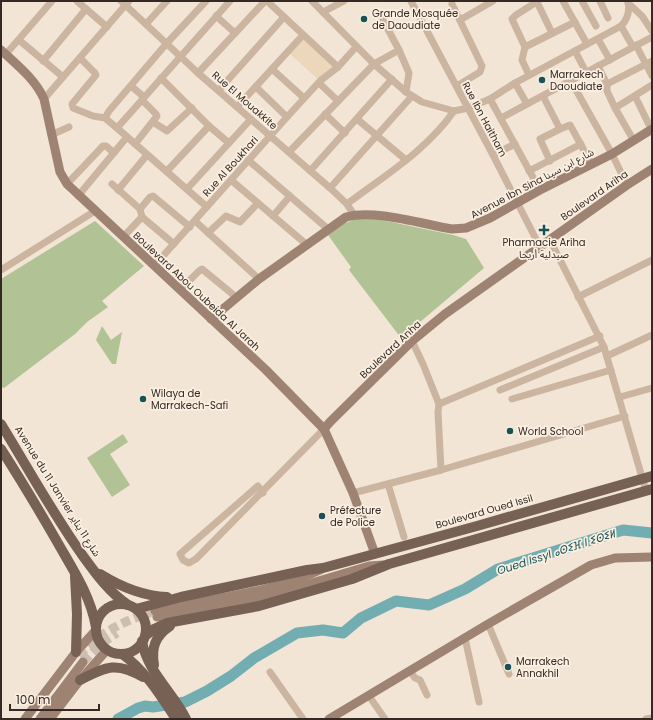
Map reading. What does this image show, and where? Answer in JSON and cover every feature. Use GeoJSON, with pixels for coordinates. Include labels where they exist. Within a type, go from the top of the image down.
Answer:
{"type":"FeatureCollection","features":[{"type":"Feature","properties":{"kind":"main road","name":"Avenue du 11 Janvier شارع 11 يناير"},"geometry":{"type":"LineString","coordinates":[[1,424],[59,520],[92,568],[115,595],[132,607]]}},
{"type":"Feature","properties":{"kind":"main road"},"geometry":{"type":"LineString","coordinates":[[1,449],[44,518],[89,601],[99,641],[107,650],[122,654],[134,650],[144,638]]}},
{"type":"Feature","properties":{"kind":"main road","name":"Boulevard Oued Issil"},"geometry":{"type":"LineString","coordinates":[[132,607],[307,570],[323,568],[648,477]]}},
{"type":"Feature","properties":{"kind":"main road","name":"Boulevard Oued Issil"},"geometry":{"type":"LineString","coordinates":[[144,638],[160,626],[178,621],[259,606],[352,579],[389,564],[649,490]]}},
{"type":"Feature","properties":{"kind":"main road"},"geometry":{"type":"LineString","coordinates":[[92,568],[111,581],[130,590],[155,596],[181,597]]}},
{"type":"Feature","properties":{"kind":"main road"},"geometry":{"type":"LineString","coordinates":[[74,572],[79,657]]}},
{"type":"Feature","properties":{"kind":"main road"},"geometry":{"type":"LineString","coordinates":[[96,629],[99,616],[107,607],[118,604],[132,607],[144,620],[146,628],[144,638],[151,675]]}},
{"type":"Feature","properties":{"kind":"main road"},"geometry":{"type":"LineString","coordinates":[[151,675],[152,653],[155,641],[162,632],[178,621]]}},
{"type":"Feature","properties":{"kind":"main road"},"geometry":{"type":"LineString","coordinates":[[122,654],[151,675],[183,718]]}},
{"type":"Feature","properties":{"kind":"main road"},"geometry":{"type":"LineString","coordinates":[[80,680],[97,671],[117,667],[151,675]]}},
{"type":"Feature","properties":{"kind":"street"},"geometry":{"type":"LineString","coordinates":[[4,52],[19,40],[52,1]]}},
{"type":"Feature","properties":{"kind":"street"},"geometry":{"type":"LineString","coordinates":[[77,1],[108,27]]}},
{"type":"Feature","properties":{"kind":"street"},"geometry":{"type":"LineString","coordinates":[[146,24],[167,1]]}},
{"type":"Feature","properties":{"kind":"street"},"geometry":{"type":"LineString","coordinates":[[105,118],[109,111],[167,43],[206,1]]}},
{"type":"Feature","properties":{"kind":"street"},"geometry":{"type":"LineString","coordinates":[[198,73],[266,1],[338,66]]}},
{"type":"Feature","properties":{"kind":"street"},"geometry":{"type":"LineString","coordinates":[[312,1],[374,64],[409,94],[427,104],[454,111],[468,108],[490,99],[529,75],[621,26],[628,14],[628,2]]}},
{"type":"Feature","properties":{"kind":"street"},"geometry":{"type":"LineString","coordinates":[[323,12],[344,1]]}},
{"type":"Feature","properties":{"kind":"street","name":"Rue Ibn Haitham"},"geometry":{"type":"LineString","coordinates":[[411,1],[457,86],[540,247]]}},
{"type":"Feature","properties":{"kind":"street"},"geometry":{"type":"LineString","coordinates":[[460,20],[493,1]]}},
{"type":"Feature","properties":{"kind":"street"},"geometry":{"type":"LineString","coordinates":[[529,75],[522,60],[525,47],[512,19],[538,1],[552,33]]}},
{"type":"Feature","properties":{"kind":"street"},"geometry":{"type":"LineString","coordinates":[[582,1],[596,26]]}},
{"type":"Feature","properties":{"kind":"street"},"geometry":{"type":"LineString","coordinates":[[600,1],[608,18]]}},
{"type":"Feature","properties":{"kind":"street"},"geometry":{"type":"LineString","coordinates":[[44,99],[108,27],[125,2]]}},
{"type":"Feature","properties":{"kind":"street","name":"Rue El Mouakkite"},"geometry":{"type":"LineString","coordinates":[[125,2],[198,73],[330,188],[347,204],[354,215]]}},
{"type":"Feature","properties":{"kind":"street"},"geometry":{"type":"LineString","coordinates":[[117,128],[229,2]]}},
{"type":"Feature","properties":{"kind":"street"},"geometry":{"type":"LineString","coordinates":[[567,2],[575,22],[587,44]]}},
{"type":"Feature","properties":{"kind":"street"},"geometry":{"type":"LineString","coordinates":[[628,2],[642,16],[652,31]]}},
{"type":"Feature","properties":{"kind":"street"},"geometry":{"type":"LineString","coordinates":[[452,4],[482,66],[480,72],[457,86]]}},
{"type":"Feature","properties":{"kind":"street"},"geometry":{"type":"LineString","coordinates":[[43,61],[86,9]]}},
{"type":"Feature","properties":{"kind":"street"},"geometry":{"type":"LineString","coordinates":[[216,16],[235,33]]}},
{"type":"Feature","properties":{"kind":"street"},"geometry":{"type":"LineString","coordinates":[[219,90],[284,17]]}},
{"type":"Feature","properties":{"kind":"street"},"geometry":{"type":"LineString","coordinates":[[330,188],[376,136],[409,94],[409,73],[383,20]]}},
{"type":"Feature","properties":{"kind":"street"},"geometry":{"type":"LineString","coordinates":[[525,47],[575,22]]}},
{"type":"Feature","properties":{"kind":"street"},"geometry":{"type":"LineString","coordinates":[[621,26],[649,63],[652,76]]}},
{"type":"Feature","properties":{"kind":"street"},"geometry":{"type":"LineString","coordinates":[[237,107],[303,35]]}},
{"type":"Feature","properties":{"kind":"street"},"geometry":{"type":"LineString","coordinates":[[501,118],[652,37]]}},
{"type":"Feature","properties":{"kind":"street"},"geometry":{"type":"LineString","coordinates":[[598,39],[610,60]]}},
{"type":"Feature","properties":{"kind":"street"},"geometry":{"type":"LineString","coordinates":[[19,40],[63,77]]}},
{"type":"Feature","properties":{"kind":"street","name":"Rue Al Boukhari"},"geometry":{"type":"LineString","coordinates":[[154,266],[304,98],[338,66],[356,46]]}},
{"type":"Feature","properties":{"kind":"street"},"geometry":{"type":"LineString","coordinates":[[289,152],[374,64],[399,50]]}},
{"type":"Feature","properties":{"kind":"street"},"geometry":{"type":"LineString","coordinates":[[575,51],[586,72]]}},
{"type":"Feature","properties":{"kind":"street","name":"Boulevard Abou Oubeida Al Jarah"},"geometry":{"type":"LineString","coordinates":[[4,52],[35,83],[44,99],[60,172],[67,184],[78,196],[124,236],[154,266],[266,370],[324,429],[353,493],[375,554]]}},
{"type":"Feature","properties":{"kind":"street"},"geometry":{"type":"LineString","coordinates":[[80,58],[96,75],[72,104],[72,106],[76,110],[93,116],[105,118],[207,207]]}},
{"type":"Feature","properties":{"kind":"street"},"geometry":{"type":"LineString","coordinates":[[607,84],[649,63]]}},
{"type":"Feature","properties":{"kind":"street"},"geometry":{"type":"LineString","coordinates":[[598,66],[607,84],[614,108],[634,141]]}},
{"type":"Feature","properties":{"kind":"street"},"geometry":{"type":"LineString","coordinates":[[272,69],[304,98]]}},
{"type":"Feature","properties":{"kind":"street"},"geometry":{"type":"LineString","coordinates":[[161,78],[209,126],[229,143]]}},
{"type":"Feature","properties":{"kind":"street"},"geometry":{"type":"LineString","coordinates":[[310,171],[392,79]]}},
{"type":"Feature","properties":{"kind":"street"},"geometry":{"type":"LineString","coordinates":[[571,80],[612,154],[627,185]]}},
{"type":"Feature","properties":{"kind":"street"},"geometry":{"type":"LineString","coordinates":[[319,83],[338,102]]}},
{"type":"Feature","properties":{"kind":"street"},"geometry":{"type":"LineString","coordinates":[[515,83],[527,104]]}},
{"type":"Feature","properties":{"kind":"street"},"geometry":{"type":"LineString","coordinates":[[131,86],[157,115],[135,144]]}},
{"type":"Feature","properties":{"kind":"street"},"geometry":{"type":"LineString","coordinates":[[614,108],[652,86]]}},
{"type":"Feature","properties":{"kind":"street"},"geometry":{"type":"LineString","coordinates":[[256,87],[287,117]]}},
{"type":"Feature","properties":{"kind":"street"},"geometry":{"type":"LineString","coordinates":[[543,96],[560,128]]}},
{"type":"Feature","properties":{"kind":"street"},"geometry":{"type":"LineString","coordinates":[[635,96],[651,129]]}},
{"type":"Feature","properties":{"kind":"street"},"geometry":{"type":"LineString","coordinates":[[490,99],[540,190]]}},
{"type":"Feature","properties":{"kind":"street"},"geometry":{"type":"LineString","coordinates":[[153,122],[167,131],[192,108]]}},
{"type":"Feature","properties":{"kind":"street"},"geometry":{"type":"LineString","coordinates":[[347,204],[406,160],[436,134],[454,111]]}},
{"type":"Feature","properties":{"kind":"street"},"geometry":{"type":"LineString","coordinates":[[325,114],[345,133]]}},
{"type":"Feature","properties":{"kind":"street"},"geometry":{"type":"LineString","coordinates":[[187,189],[251,119]]}},
{"type":"Feature","properties":{"kind":"street"},"geometry":{"type":"LineString","coordinates":[[357,119],[406,160]]}},
{"type":"Feature","properties":{"kind":"street"},"geometry":{"type":"LineString","coordinates":[[550,161],[540,139],[560,128],[570,125],[591,163]]}},
{"type":"Feature","properties":{"kind":"street"},"geometry":{"type":"LineString","coordinates":[[167,171],[209,126]]}},
{"type":"Feature","properties":{"kind":"street"},"geometry":{"type":"LineString","coordinates":[[51,135],[69,127]]}},
{"type":"Feature","properties":{"kind":"street","name":"Avenue Ibn Sina شارع ابن سينا"},"geometry":{"type":"LineString","coordinates":[[211,319],[259,279],[306,244],[346,217],[354,215],[382,216],[460,229],[472,227],[591,163],[612,154],[651,129]]}},
{"type":"Feature","properties":{"kind":"street"},"geometry":{"type":"LineString","coordinates":[[78,196],[127,137]]}},
{"type":"Feature","properties":{"kind":"street"},"geometry":{"type":"LineString","coordinates":[[493,155],[515,144]]}},
{"type":"Feature","properties":{"kind":"street"},"geometry":{"type":"LineString","coordinates":[[529,171],[581,144]]}},
{"type":"Feature","properties":{"kind":"street"},"geometry":{"type":"LineString","coordinates":[[67,184],[103,146],[106,146],[114,153]]}},
{"type":"Feature","properties":{"kind":"street"},"geometry":{"type":"LineString","coordinates":[[118,190],[147,155]]}},
{"type":"Feature","properties":{"kind":"street"},"geometry":{"type":"LineString","coordinates":[[248,160],[328,229]]}},
{"type":"Feature","properties":{"kind":"street","name":"Boulevard Ariha"},"geometry":{"type":"LineString","coordinates":[[550,240],[652,169]]}},
{"type":"Feature","properties":{"kind":"street"},"geometry":{"type":"LineString","coordinates":[[231,180],[306,244]]}},
{"type":"Feature","properties":{"kind":"street"},"geometry":{"type":"LineString","coordinates":[[112,184],[174,244]]}},
{"type":"Feature","properties":{"kind":"street"},"geometry":{"type":"LineString","coordinates":[[124,236],[141,213],[150,197],[153,196],[192,224],[208,233],[259,279]]}},
{"type":"Feature","properties":{"kind":"street"},"geometry":{"type":"LineString","coordinates":[[273,216],[290,196]]}},
{"type":"Feature","properties":{"kind":"street"},"geometry":{"type":"LineString","coordinates":[[208,233],[226,216],[238,222],[241,221],[258,203]]}},
{"type":"Feature","properties":{"kind":"street"},"geometry":{"type":"LineString","coordinates":[[1,270],[95,211]]}},
{"type":"Feature","properties":{"kind":"street"},"geometry":{"type":"LineString","coordinates":[[550,240],[578,297],[600,336],[625,416],[648,477],[649,490]]}},
{"type":"Feature","properties":{"kind":"street","name":"Boulevard Anha"},"geometry":{"type":"LineString","coordinates":[[262,493],[258,486],[180,554],[183,560],[189,563],[196,559],[262,493],[330,422],[412,341],[446,314],[550,240]]}},
{"type":"Feature","properties":{"kind":"street"},"geometry":{"type":"LineString","coordinates":[[578,297],[652,260]]}},
{"type":"Feature","properties":{"kind":"street"},"geometry":{"type":"LineString","coordinates":[[180,290],[202,269],[236,297]]}},
{"type":"Feature","properties":{"kind":"street"},"geometry":{"type":"LineString","coordinates":[[607,356],[652,335]]}},
{"type":"Feature","properties":{"kind":"street"},"geometry":{"type":"LineString","coordinates":[[439,404],[600,336]]}},
{"type":"Feature","properties":{"kind":"street"},"geometry":{"type":"LineString","coordinates":[[412,341],[439,404],[438,412],[441,470]]}},
{"type":"Feature","properties":{"kind":"street"},"geometry":{"type":"LineString","coordinates":[[500,390],[604,347]]}},
{"type":"Feature","properties":{"kind":"street"},"geometry":{"type":"LineString","coordinates":[[512,399],[611,370]]}},
{"type":"Feature","properties":{"kind":"street"},"geometry":{"type":"LineString","coordinates":[[620,397],[652,388]]}},
{"type":"Feature","properties":{"kind":"street"},"geometry":{"type":"LineString","coordinates":[[353,493],[441,470],[625,416]]}},
{"type":"Feature","properties":{"kind":"street"},"geometry":{"type":"LineString","coordinates":[[388,484],[404,537]]}},
{"type":"Feature","properties":{"kind":"street"},"geometry":{"type":"LineString","coordinates":[[329,719],[488,624],[591,565],[615,558],[652,557]]}},
{"type":"Feature","properties":{"kind":"street","name":"Boulevard Oued Issil"},"geometry":{"type":"LineString","coordinates":[[323,568],[308,576],[286,583],[156,614],[265,597],[369,566],[389,564]]}},
{"type":"Feature","properties":{"kind":"street"},"geometry":{"type":"LineString","coordinates":[[488,624],[509,674]]}},
{"type":"Feature","properties":{"kind":"street"},"geometry":{"type":"LineString","coordinates":[[40,719],[96,629]]}},
{"type":"Feature","properties":{"kind":"street"},"geometry":{"type":"LineString","coordinates":[[465,638],[479,702]]}},
{"type":"Feature","properties":{"kind":"street"},"geometry":{"type":"LineString","coordinates":[[50,719],[80,680],[107,650]]}},
{"type":"Feature","properties":{"kind":"street"},"geometry":{"type":"LineString","coordinates":[[25,719],[79,657]]}},
{"type":"Feature","properties":{"kind":"street"},"geometry":{"type":"LineString","coordinates":[[33,719],[79,657]]}},
{"type":"Feature","properties":{"kind":"street"},"geometry":{"type":"LineString","coordinates":[[410,671],[415,678],[420,680],[427,695]]}},
{"type":"Feature","properties":{"kind":"street"},"geometry":{"type":"LineString","coordinates":[[270,672],[303,719]]}},
{"type":"Feature","properties":{"kind":"street"},"geometry":{"type":"LineString","coordinates":[[369,696],[385,719]]}},
{"type":"Feature","properties":{"kind":"street"},"geometry":{"type":"LineString","coordinates":[[646,719],[652,718]]}},
{"type":"Feature","properties":{"kind":"green space"},"geometry":{"type":"Polygon","coordinates":[[[358,218],[377,219],[466,239],[484,268],[401,338],[349,270],[351,267],[328,235],[343,224],[358,218]]]}},
{"type":"Feature","properties":{"kind":"green space"},"geometry":{"type":"Polygon","coordinates":[[[95,221],[144,266],[102,301],[108,307],[4,388],[1,387],[1,279],[95,221]]]}},
{"type":"Feature","properties":{"kind":"green space"},"geometry":{"type":"Polygon","coordinates":[[[102,326],[111,340],[122,332],[116,364],[112,364],[96,340],[102,326]]]}},
{"type":"Feature","properties":{"kind":"green space"},"geometry":{"type":"Polygon","coordinates":[[[123,434],[128,442],[110,454],[130,485],[112,497],[87,458],[123,434]]]}},
{"type":"Feature","properties":{"kind":"shaded area"},"geometry":{"type":"Polygon","coordinates":[[[303,37],[334,65],[320,81],[289,53],[303,37]]]}},
{"type":"Feature","properties":{"kind":"waterway","name":"Oued Issyl ⴰⵙⵉⴼ ⵏ ⵉⵙⵉⵍ"},"geometry":{"type":"LineString","coordinates":[[118,719],[138,708],[145,706],[153,707],[185,702],[207,691],[231,676],[254,658],[297,633],[323,630],[343,633],[361,618],[396,601],[429,605],[465,589],[498,569],[623,530],[652,533]]}},
{"type":"Feature","properties":{"kind":"tunnel"},"geometry":{"type":"LineString","coordinates":[[79,656],[95,640],[114,628],[134,618],[155,611]]}},
{"type":"Feature","properties":{"kind":"tunnel"},"geometry":{"type":"LineString","coordinates":[[83,662],[102,643],[117,633]]}},
{"type":"Feature","properties":{"kind":"place","name":"Grande Mosquée de Daoudiate"},"geometry":{"type":"Point","coordinates":[364,19]}},
{"type":"Feature","properties":{"kind":"place","name":"Marrakech Daoudiate"},"geometry":{"type":"Point","coordinates":[542,80]}},
{"type":"Feature","properties":{"kind":"place","name":"Pharmacie Ariha صيدلية أريحا"},"geometry":{"type":"Point","coordinates":[544,230]}},
{"type":"Feature","properties":{"kind":"place","name":"Wilaya de Marrakech-Safi"},"geometry":{"type":"Point","coordinates":[143,399]}},
{"type":"Feature","properties":{"kind":"place","name":"World School"},"geometry":{"type":"Point","coordinates":[510,431]}},
{"type":"Feature","properties":{"kind":"place","name":"Préfecture de Police"},"geometry":{"type":"Point","coordinates":[322,516]}},
{"type":"Feature","properties":{"kind":"place","name":"Marrakech Annakhil"},"geometry":{"type":"Point","coordinates":[508,667]}}]}
